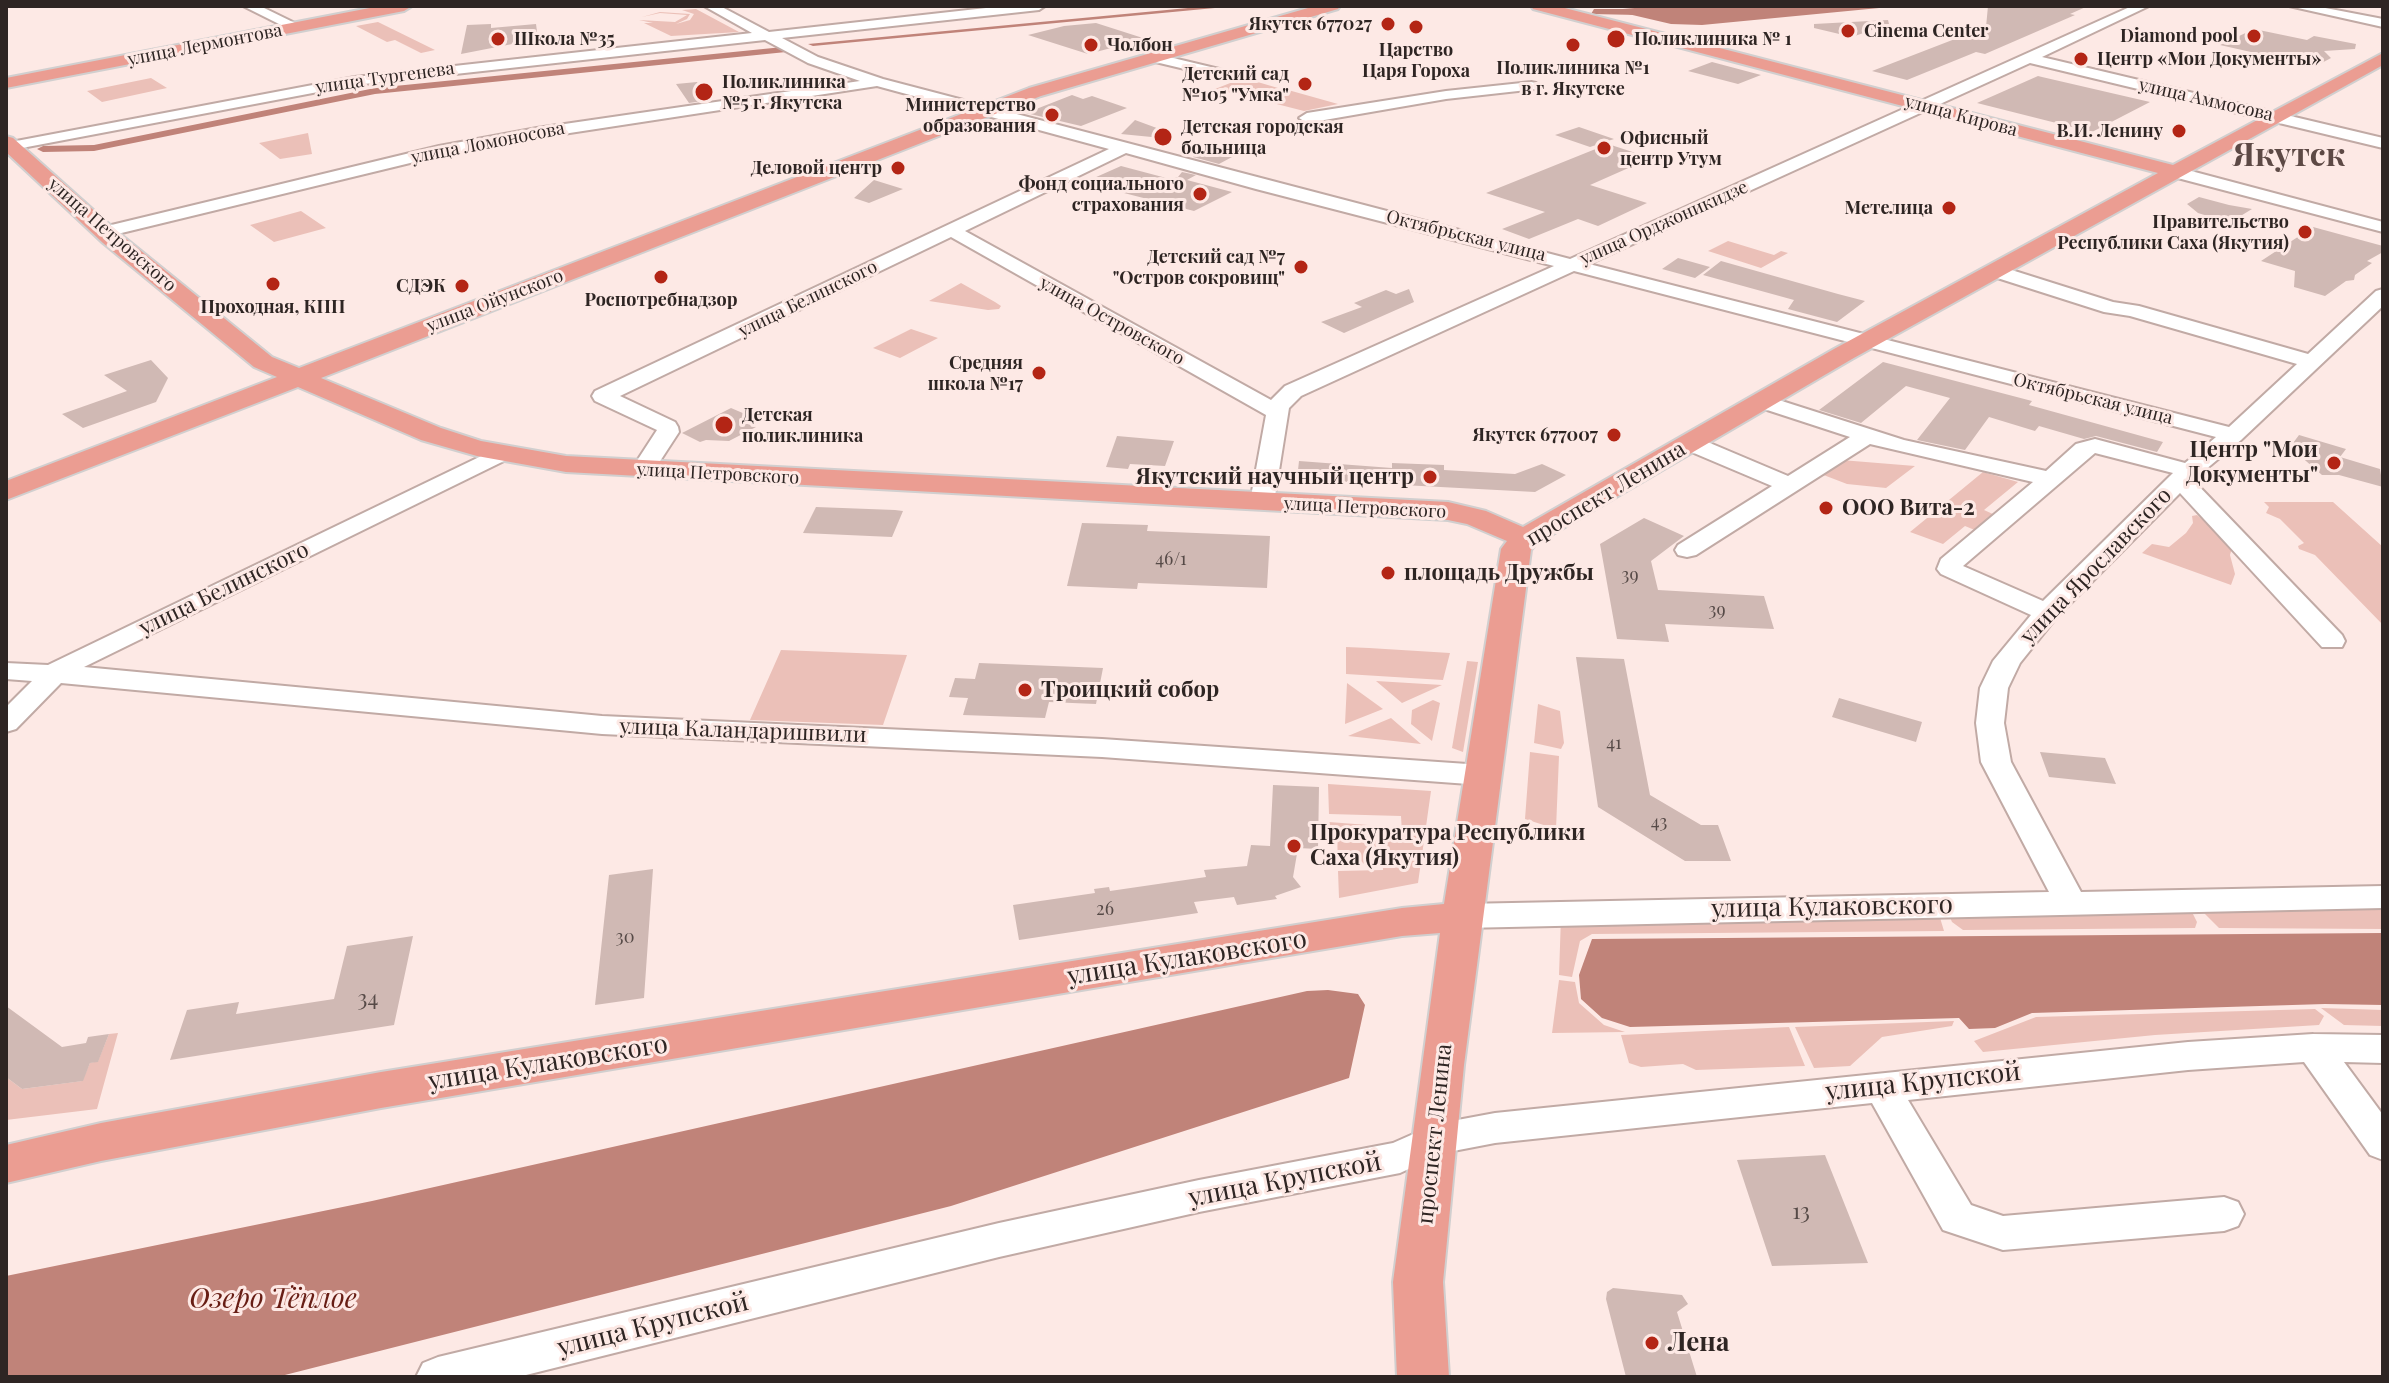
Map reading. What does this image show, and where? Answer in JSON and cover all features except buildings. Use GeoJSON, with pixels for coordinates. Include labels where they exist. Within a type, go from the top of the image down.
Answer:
{"type":"FeatureCollection","features":[{"type":"Feature","properties":{"kind":"main road","name":"улица Лермонтова"},"geometry":{"type":"LineString","coordinates":[[6,83],[404,6]]}},
{"type":"Feature","properties":{"kind":"main road","name":"улица Кирова"},"geometry":{"type":"LineString","coordinates":[[1539,6],[2176,172]]}},
{"type":"Feature","properties":{"kind":"main road","name":"улица Ойунского"},"geometry":{"type":"LineString","coordinates":[[6,491],[1065,81],[1327,8]]}},
{"type":"Feature","properties":{"kind":"main road","name":"проспект Ленина"},"geometry":{"type":"LineString","coordinates":[[1423,1377],[1418,1282],[1442,1065],[1516,549],[1525,538],[1866,342],[2383,58]]}},
{"type":"Feature","properties":{"kind":"main road","name":"улица Петровского"},"geometry":{"type":"LineString","coordinates":[[8,144],[105,232],[263,362],[431,434],[500,454],[566,464],[643,470],[1448,511],[1476,517],[1525,538]]}},
{"type":"Feature","properties":{"kind":"main road","name":"улица Кулаковского"},"geometry":{"type":"LineString","coordinates":[[6,1164],[101,1142],[381,1090],[1402,922],[1463,916]]}},
{"type":"Feature","properties":{"kind":"street"},"geometry":{"type":"LineString","coordinates":[[249,6],[296,27]]}},
{"type":"Feature","properties":{"kind":"street","name":"Октябрьская улица"},"geometry":{"type":"LineString","coordinates":[[710,6],[813,60],[878,82],[1866,342],[2233,435]]}},
{"type":"Feature","properties":{"kind":"street","name":"улица Тургенева"},"geometry":{"type":"LineString","coordinates":[[8,144],[355,81],[1039,6]]}},
{"type":"Feature","properties":{"kind":"street","name":"улица Орджоникидзе"},"geometry":{"type":"LineString","coordinates":[[1276,412],[1286,396],[1302,387],[2143,6]]}},
{"type":"Feature","properties":{"kind":"street"},"geometry":{"type":"LineString","coordinates":[[2295,6],[2383,23]]}},
{"type":"Feature","properties":{"kind":"street"},"geometry":{"type":"LineString","coordinates":[[1152,57],[1231,76]]}},
{"type":"Feature","properties":{"kind":"street","name":"улица Аммосова"},"geometry":{"type":"LineString","coordinates":[[2028,58],[2383,143]]}},
{"type":"Feature","properties":{"kind":"street","name":"улица Ломоносова"},"geometry":{"type":"LineString","coordinates":[[105,232],[439,151],[537,133],[822,93],[878,82]]}},
{"type":"Feature","properties":{"kind":"street"},"geometry":{"type":"LineString","coordinates":[[1307,118],[1446,95],[1531,86]]}},
{"type":"Feature","properties":{"kind":"street","name":"улица Белинского"},"geometry":{"type":"LineString","coordinates":[[643,470],[668,432],[667,427],[603,396],[1124,148]]}},
{"type":"Feature","properties":{"kind":"street","name":"улица Кирова"},"geometry":{"type":"LineString","coordinates":[[2176,172],[2383,227]]}},
{"type":"Feature","properties":{"kind":"street","name":"улица Островского"},"geometry":{"type":"LineString","coordinates":[[949,229],[1276,412]]}},
{"type":"Feature","properties":{"kind":"street"},"geometry":{"type":"LineString","coordinates":[[1995,271],[2111,308],[2132,310],[2312,362]]}},
{"type":"Feature","properties":{"kind":"street","name":"улица Ярославского"},"geometry":{"type":"LineString","coordinates":[[2071,903],[1996,762],[1990,723],[1994,688],[2007,661],[2047,612],[2185,475],[2233,435],[2383,295]]}},
{"type":"Feature","properties":{"kind":"street"},"geometry":{"type":"LineString","coordinates":[[1763,401],[1866,437],[2051,479]]}},
{"type":"Feature","properties":{"kind":"street"},"geometry":{"type":"LineString","coordinates":[[1262,502],[1276,412]]}},
{"type":"Feature","properties":{"kind":"street"},"geometry":{"type":"LineString","coordinates":[[1687,550],[1866,437]]}},
{"type":"Feature","properties":{"kind":"street"},"geometry":{"type":"LineString","coordinates":[[1690,443],[1790,485]]}},
{"type":"Feature","properties":{"kind":"street"},"geometry":{"type":"LineString","coordinates":[[2047,612],[1950,569],[1950,564],[2084,449],[2095,446],[2185,475],[2332,641]]}},
{"type":"Feature","properties":{"kind":"street","name":"улица Белинского"},"geometry":{"type":"LineString","coordinates":[[6,723],[55,673],[500,454]]}},
{"type":"Feature","properties":{"kind":"street","name":"улица Каландаришвили"},"geometry":{"type":"LineString","coordinates":[[6,671],[55,673],[602,725],[1102,748],[1482,775]]}},
{"type":"Feature","properties":{"kind":"street","name":"улица Кулаковского"},"geometry":{"type":"LineString","coordinates":[[1463,916],[2383,897]]}},
{"type":"Feature","properties":{"kind":"street"},"geometry":{"type":"LineString","coordinates":[[2313,1048],[2383,1144]]}},
{"type":"Feature","properties":{"kind":"street","name":"улица Крупской"},"geometry":{"type":"LineString","coordinates":[[438,1377],[999,1240],[1199,1196],[1400,1157],[1436,1139],[1554,1121],[2188,1056],[2313,1048],[2383,1049]]}},
{"type":"Feature","properties":{"kind":"street"},"geometry":{"type":"LineString","coordinates":[[1882,1087],[1957,1218],[2003,1233],[2224,1214]]}},
{"type":"Feature","properties":{"kind":"shaded area"},"geometry":{"type":"Polygon","coordinates":[[[696,9],[739,32],[671,36],[644,23],[653,23],[639,20],[675,22],[687,15],[660,13],[642,17],[660,12],[690,14],[676,24],[690,20],[694,14],[682,10],[696,9]]]}},
{"type":"Feature","properties":{"kind":"shaded area"},"geometry":{"type":"Polygon","coordinates":[[[378,22],[435,50],[421,53],[395,40],[387,42],[356,26],[378,22]]]}},
{"type":"Feature","properties":{"kind":"shaded area"},"geometry":{"type":"Polygon","coordinates":[[[151,78],[167,88],[102,102],[87,91],[151,78]]]}},
{"type":"Feature","properties":{"kind":"shaded area"},"geometry":{"type":"Polygon","coordinates":[[[1243,78],[1278,88],[1253,98],[1215,89],[1243,78]]]}},
{"type":"Feature","properties":{"kind":"shaded area"},"geometry":{"type":"Polygon","coordinates":[[[1281,88],[1338,104],[1304,111],[1257,99],[1281,88]]]}},
{"type":"Feature","properties":{"kind":"shaded area"},"geometry":{"type":"Polygon","coordinates":[[[308,133],[312,154],[280,159],[259,143],[308,133]]]}},
{"type":"Feature","properties":{"kind":"shaded area"},"geometry":{"type":"Polygon","coordinates":[[[301,211],[326,228],[274,242],[250,225],[301,211]]]}},
{"type":"Feature","properties":{"kind":"shaded area"},"geometry":{"type":"Polygon","coordinates":[[[1728,241],[1774,255],[1781,251],[1788,253],[1761,268],[1708,251],[1728,241]]]}},
{"type":"Feature","properties":{"kind":"shaded area"},"geometry":{"type":"Polygon","coordinates":[[[961,283],[1001,306],[988,310],[929,301],[961,283]]]}},
{"type":"Feature","properties":{"kind":"shaded area"},"geometry":{"type":"Polygon","coordinates":[[[911,329],[938,338],[900,358],[873,348],[911,329]]]}},
{"type":"Feature","properties":{"kind":"shaded area"},"geometry":{"type":"Polygon","coordinates":[[[1841,460],[1915,466],[1886,488],[1847,484],[1821,474],[1841,460]]]}},
{"type":"Feature","properties":{"kind":"shaded area"},"geometry":{"type":"Polygon","coordinates":[[[1983,472],[2018,482],[1984,510],[1995,515],[1977,531],[1965,526],[1943,544],[1910,532],[1983,472]]]}},
{"type":"Feature","properties":{"kind":"shaded area"},"geometry":{"type":"Polygon","coordinates":[[[2264,502],[2333,502],[2383,547],[2383,625],[2315,555],[2299,549],[2298,546],[2304,543],[2280,519],[2266,513],[2269,507],[2264,502]]]}},
{"type":"Feature","properties":{"kind":"shaded area"},"geometry":{"type":"Polygon","coordinates":[[[2197,515],[2233,545],[2230,555],[2235,574],[2231,585],[2142,553],[2152,544],[2169,547],[2186,533],[2193,523],[2192,516],[2197,515]]]}},
{"type":"Feature","properties":{"kind":"shaded area"},"geometry":{"type":"Polygon","coordinates":[[[1346,647],[1450,653],[1443,680],[1346,674],[1346,647]]]}},
{"type":"Feature","properties":{"kind":"shaded area"},"geometry":{"type":"Polygon","coordinates":[[[781,650],[907,655],[883,725],[750,720],[781,650]]]}},
{"type":"Feature","properties":{"kind":"shaded area"},"geometry":{"type":"Polygon","coordinates":[[[1467,661],[1478,662],[1463,752],[1452,748],[1467,661]]]}},
{"type":"Feature","properties":{"kind":"shaded area"},"geometry":{"type":"Polygon","coordinates":[[[1376,681],[1442,685],[1402,703],[1376,681]]]}},
{"type":"Feature","properties":{"kind":"shaded area"},"geometry":{"type":"Polygon","coordinates":[[[1347,683],[1383,709],[1345,724],[1347,683]]]}},
{"type":"Feature","properties":{"kind":"shaded area"},"geometry":{"type":"Polygon","coordinates":[[[1433,700],[1440,703],[1432,741],[1411,724],[1412,710],[1433,700]]]}},
{"type":"Feature","properties":{"kind":"shaded area"},"geometry":{"type":"Polygon","coordinates":[[[1538,704],[1560,711],[1564,743],[1561,749],[1534,743],[1538,704]]]}},
{"type":"Feature","properties":{"kind":"shaded area"},"geometry":{"type":"Polygon","coordinates":[[[1391,718],[1421,744],[1348,736],[1391,718]]]}},
{"type":"Feature","properties":{"kind":"shaded area"},"geometry":{"type":"Polygon","coordinates":[[[1530,752],[1559,756],[1556,829],[1525,819],[1530,752]]]}},
{"type":"Feature","properties":{"kind":"shaded area"},"geometry":{"type":"Polygon","coordinates":[[[1328,784],[1431,791],[1418,883],[1339,898],[1338,871],[1383,870],[1382,832],[1402,833],[1401,816],[1329,814],[1328,784]]]}},
{"type":"Feature","properties":{"kind":"shaded area"},"geometry":{"type":"Polygon","coordinates":[[[1329,822],[1368,825],[1368,831],[1376,832],[1377,863],[1338,864],[1337,832],[1329,832],[1329,822]]]}},
{"type":"Feature","properties":{"kind":"shaded area"},"geometry":{"type":"Polygon","coordinates":[[[2190,908],[2197,922],[2195,928],[1963,930],[1952,922],[1947,910],[2190,908]]]}},
{"type":"Feature","properties":{"kind":"shaded area"},"geometry":{"type":"Polygon","coordinates":[[[2199,908],[2383,909],[2383,929],[2219,928],[2199,908]]]}},
{"type":"Feature","properties":{"kind":"shaded area"},"geometry":{"type":"Polygon","coordinates":[[[1938,911],[1944,931],[1592,934],[1580,941],[1572,977],[1559,975],[1561,917],[1938,911]]]}},
{"type":"Feature","properties":{"kind":"shaded area"},"geometry":{"type":"Polygon","coordinates":[[[1559,980],[1575,982],[1579,1003],[1604,1025],[1625,1032],[1552,1033],[1559,980]]]}},
{"type":"Feature","properties":{"kind":"shaded area"},"geometry":{"type":"Polygon","coordinates":[[[2321,1008],[2383,1010],[2383,1026],[2344,1025],[2321,1008]]]}},
{"type":"Feature","properties":{"kind":"shaded area"},"geometry":{"type":"Polygon","coordinates":[[[2315,1009],[2324,1016],[2319,1025],[2155,1035],[1983,1052],[1974,1041],[2036,1017],[2315,1009]]]}},
{"type":"Feature","properties":{"kind":"shaded area"},"geometry":{"type":"Polygon","coordinates":[[[1954,1021],[1952,1026],[1882,1037],[1850,1066],[1814,1068],[1795,1027],[1954,1021]]]}},
{"type":"Feature","properties":{"kind":"shaded area"},"geometry":{"type":"Polygon","coordinates":[[[1789,1027],[1805,1066],[1696,1070],[1683,1064],[1641,1067],[1629,1063],[1621,1035],[1789,1027]]]}},
{"type":"Feature","properties":{"kind":"shaded area"},"geometry":{"type":"Polygon","coordinates":[[[118,1033],[97,1109],[6,1120],[6,1077],[22,1089],[82,1081],[90,1063],[98,1061],[109,1034],[118,1033]]]}},
{"type":"Feature","properties":{"kind":"water"},"geometry":{"type":"Polygon","coordinates":[[[1236,6],[813,46],[808,44],[1236,6]]]}},
{"type":"Feature","properties":{"kind":"water"},"geometry":{"type":"Polygon","coordinates":[[[1658,6],[1900,6],[1702,25],[1671,24],[1611,10],[1658,6]]]}},
{"type":"Feature","properties":{"kind":"water"},"geometry":{"type":"Polygon","coordinates":[[[2383,933],[2383,1005],[2032,1013],[1995,1028],[1969,1029],[1959,1018],[1630,1027],[1602,1018],[1581,999],[1579,975],[1592,939],[2383,933]]]}},
{"type":"Feature","properties":{"kind":"water","name":"Озеро Тёплое"},"geometry":{"type":"Polygon","coordinates":[[[1307,991],[1358,994],[1365,1005],[1349,1078],[951,1206],[277,1377],[6,1377],[6,1276],[372,1201],[1307,991]]]}},
{"type":"Feature","properties":{"kind":"waterway"},"geometry":{"type":"LineString","coordinates":[[1594,12],[1638,12]]}},
{"type":"Feature","properties":{"kind":"waterway"},"geometry":{"type":"LineString","coordinates":[[43,149],[94,148],[375,91],[783,50]]}},
{"type":"Feature","properties":{"kind":"place","name":"Якутск 677027"},"geometry":{"type":"Point","coordinates":[1388,24]}},
{"type":"Feature","properties":{"kind":"place","name":"Царство Царя Гороха"},"geometry":{"type":"Point","coordinates":[1416,27]}},
{"type":"Feature","properties":{"kind":"place","name":"Cinema Center"},"geometry":{"type":"Point","coordinates":[1848,31]}},
{"type":"Feature","properties":{"kind":"place","name":"Diamond pool"},"geometry":{"type":"Point","coordinates":[2254,36]}},
{"type":"Feature","properties":{"kind":"place","name":"Школа №35"},"geometry":{"type":"Point","coordinates":[498,39]}},
{"type":"Feature","properties":{"kind":"place","name":"Поликлиника № 1"},"geometry":{"type":"Point","coordinates":[1616,39]}},
{"type":"Feature","properties":{"kind":"place","name":"Чолбон"},"geometry":{"type":"Point","coordinates":[1091,45]}},
{"type":"Feature","properties":{"kind":"place","name":"Поликлиника №1 в г. Якутске"},"geometry":{"type":"Point","coordinates":[1573,45]}},
{"type":"Feature","properties":{"kind":"place","name":"Центр «Мои Документы»"},"geometry":{"type":"Point","coordinates":[2081,59]}},
{"type":"Feature","properties":{"kind":"place","name":"Детский сад №105 \"Умка\""},"geometry":{"type":"Point","coordinates":[1305,84]}},
{"type":"Feature","properties":{"kind":"place","name":"Поликлиника №5 г. Якутска"},"geometry":{"type":"Point","coordinates":[704,92]}},
{"type":"Feature","properties":{"kind":"place","name":"Министерство образования"},"geometry":{"type":"Point","coordinates":[1052,115]}},
{"type":"Feature","properties":{"kind":"place","name":"В.И. Ленину"},"geometry":{"type":"Point","coordinates":[2179,131]}},
{"type":"Feature","properties":{"kind":"place","name":"Детская городская больница"},"geometry":{"type":"Point","coordinates":[1163,137]}},
{"type":"Feature","properties":{"kind":"place","name":"Офисный центр Утум"},"geometry":{"type":"Point","coordinates":[1604,148]}},
{"type":"Feature","properties":{"kind":"place","name":"Деловой центр"},"geometry":{"type":"Point","coordinates":[898,168]}},
{"type":"Feature","properties":{"kind":"place","name":"Фонд социального страхования"},"geometry":{"type":"Point","coordinates":[1200,194]}},
{"type":"Feature","properties":{"kind":"place","name":"Метелица"},"geometry":{"type":"Point","coordinates":[1949,208]}},
{"type":"Feature","properties":{"kind":"place","name":"Правительство Республики Саха (Якутия)"},"geometry":{"type":"Point","coordinates":[2305,232]}},
{"type":"Feature","properties":{"kind":"place","name":"Детский сад №7 \"Остров сокровищ\""},"geometry":{"type":"Point","coordinates":[1301,267]}},
{"type":"Feature","properties":{"kind":"place","name":"Роспотребнадзор"},"geometry":{"type":"Point","coordinates":[661,277]}},
{"type":"Feature","properties":{"kind":"place","name":"Проходная, КПП"},"geometry":{"type":"Point","coordinates":[273,284]}},
{"type":"Feature","properties":{"kind":"place","name":"СДЭК"},"geometry":{"type":"Point","coordinates":[462,286]}},
{"type":"Feature","properties":{"kind":"place","name":"Средняя школа №17"},"geometry":{"type":"Point","coordinates":[1039,373]}},
{"type":"Feature","properties":{"kind":"place","name":"Детская поликлиника"},"geometry":{"type":"Point","coordinates":[724,425]}},
{"type":"Feature","properties":{"kind":"place","name":"Якутск 677007"},"geometry":{"type":"Point","coordinates":[1614,435]}},
{"type":"Feature","properties":{"kind":"place","name":"Центр \"Мои Документы\""},"geometry":{"type":"Point","coordinates":[2334,463]}},
{"type":"Feature","properties":{"kind":"place","name":"Якутский научный центр"},"geometry":{"type":"Point","coordinates":[1430,477]}},
{"type":"Feature","properties":{"kind":"place","name":"ООО Вита-2"},"geometry":{"type":"Point","coordinates":[1826,508]}},
{"type":"Feature","properties":{"kind":"place","name":"площадь Дружбы"},"geometry":{"type":"Point","coordinates":[1388,573]}},
{"type":"Feature","properties":{"kind":"place","name":"Троицкий собор"},"geometry":{"type":"Point","coordinates":[1025,690]}},
{"type":"Feature","properties":{"kind":"place","name":"Прокуратура Республики Саха (Якутия)"},"geometry":{"type":"Point","coordinates":[1294,846]}},
{"type":"Feature","properties":{"kind":"place","name":"Лена"},"geometry":{"type":"Point","coordinates":[1652,1343]}},
{"type":"Feature","properties":{"kind":"district","name":"Якутск"},"geometry":{"type":"Point","coordinates":[2289,156]}}]}
